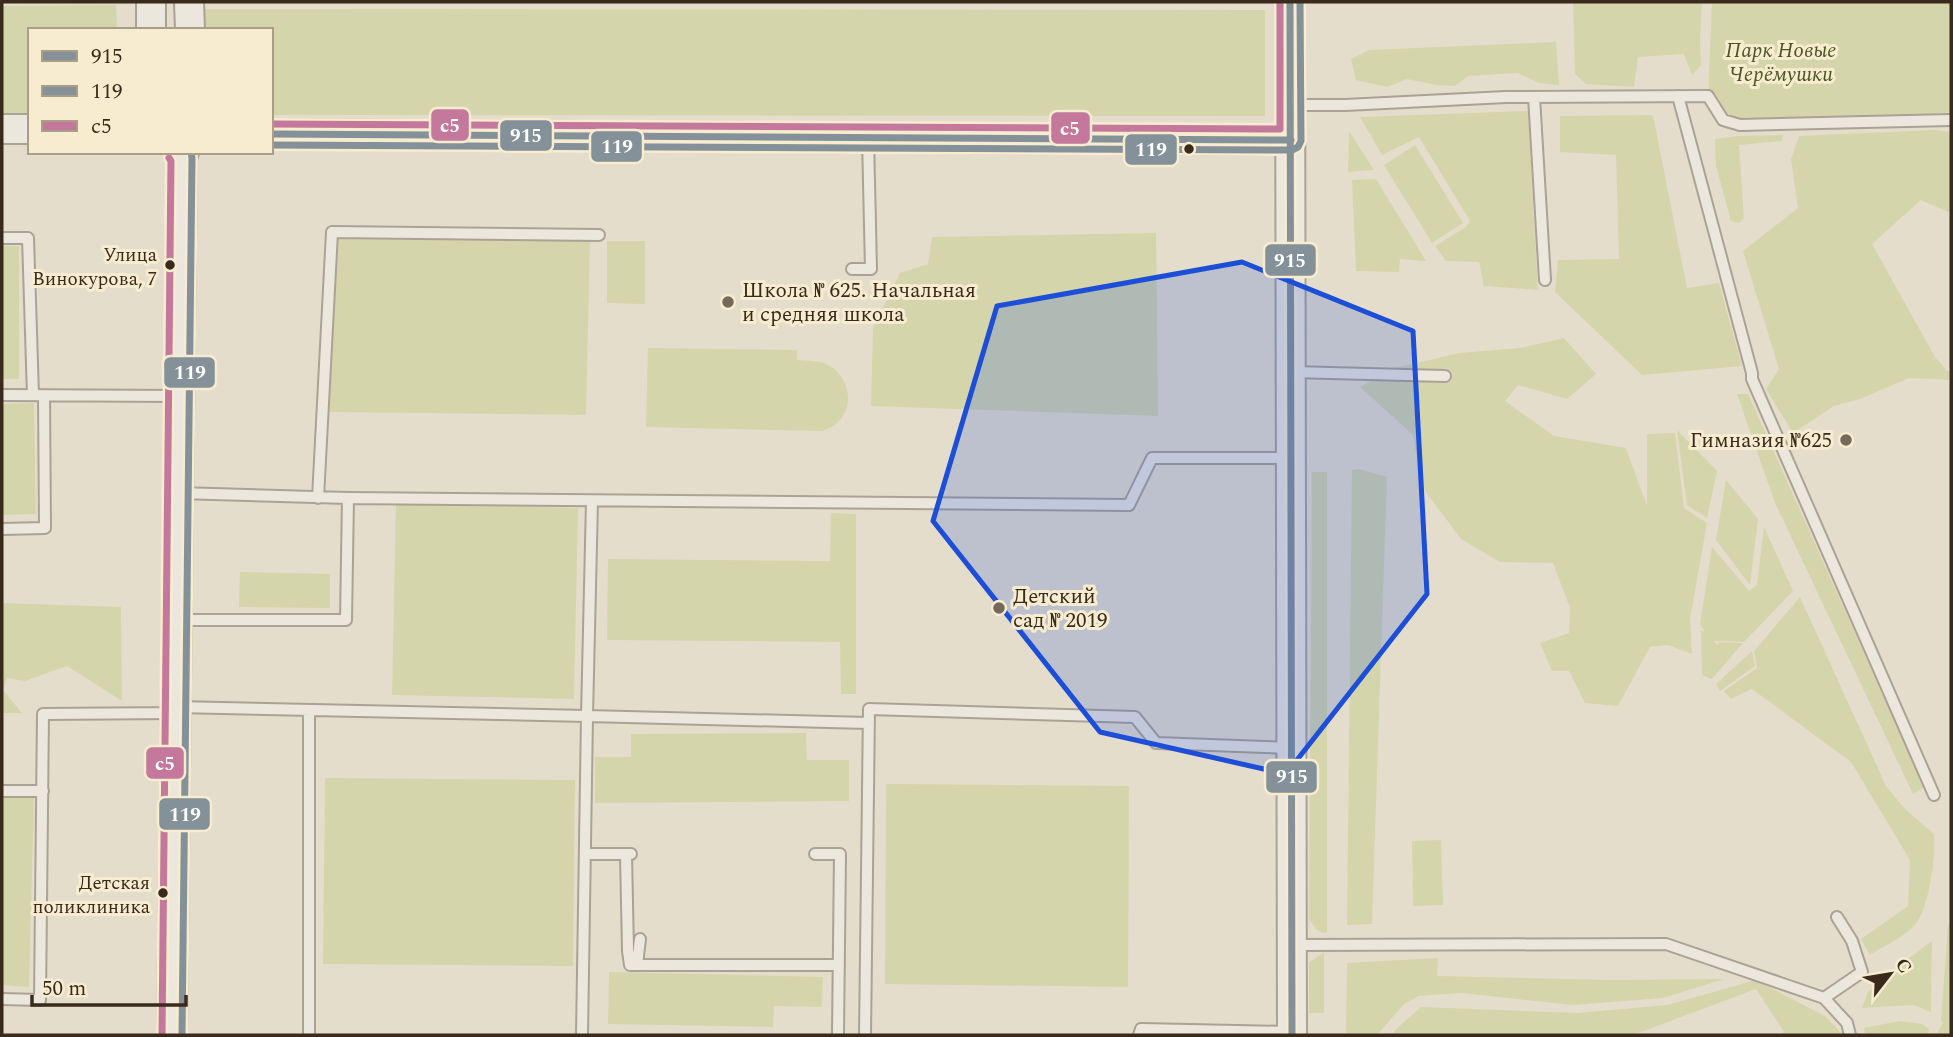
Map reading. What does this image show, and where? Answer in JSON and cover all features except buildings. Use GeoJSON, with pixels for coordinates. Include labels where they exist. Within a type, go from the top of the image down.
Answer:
{"type":"FeatureCollection","features":[{"type":"Feature","properties":{"kind":"street"},"geometry":{"type":"LineString","coordinates":[[151,2],[151,28]]}},
{"type":"Feature","properties":{"kind":"street"},"geometry":{"type":"LineString","coordinates":[[189,2],[190,28]]}},
{"type":"Feature","properties":{"kind":"street"},"geometry":{"type":"LineString","coordinates":[[1290,2],[1292,1033]]}},
{"type":"Feature","properties":{"kind":"street"},"geometry":{"type":"LineString","coordinates":[[2,129],[28,129]]}},
{"type":"Feature","properties":{"kind":"street"},"geometry":{"type":"LineString","coordinates":[[273,134],[1290,140]]}},
{"type":"Feature","properties":{"kind":"street"},"geometry":{"type":"LineString","coordinates":[[172,1035],[181,154]]}},
{"type":"Feature","properties":{"kind":"lane"},"geometry":{"type":"LineString","coordinates":[[1678,96],[1752,379],[1934,795]]}},
{"type":"Feature","properties":{"kind":"lane"},"geometry":{"type":"LineString","coordinates":[[1290,105],[1534,97],[1707,96],[1723,120],[1740,125],[1951,120]]}},
{"type":"Feature","properties":{"kind":"lane"},"geometry":{"type":"LineString","coordinates":[[1534,97],[1545,280]]}},
{"type":"Feature","properties":{"kind":"lane"},"geometry":{"type":"LineString","coordinates":[[852,269],[870,269],[868,138]]}},
{"type":"Feature","properties":{"kind":"lane"},"geometry":{"type":"LineString","coordinates":[[318,498],[332,232],[598,234]]}},
{"type":"Feature","properties":{"kind":"lane"},"geometry":{"type":"LineString","coordinates":[[2,238],[28,238],[46,528],[2,528]]}},
{"type":"Feature","properties":{"kind":"lane"},"geometry":{"type":"LineString","coordinates":[[1292,372],[1445,376]]}},
{"type":"Feature","properties":{"kind":"lane"},"geometry":{"type":"LineString","coordinates":[[2,396],[179,396]]}},
{"type":"Feature","properties":{"kind":"lane"},"geometry":{"type":"LineString","coordinates":[[178,493],[318,498],[1129,505],[1152,458],[1291,458]]}},
{"type":"Feature","properties":{"kind":"lane"},"geometry":{"type":"LineString","coordinates":[[177,620],[346,620],[348,498]]}},
{"type":"Feature","properties":{"kind":"lane"},"geometry":{"type":"LineString","coordinates":[[582,1035],[592,500]]}},
{"type":"Feature","properties":{"kind":"lane"},"geometry":{"type":"LineString","coordinates":[[865,1035],[869,709],[1135,717],[1156,743],[1292,748]]}},
{"type":"Feature","properties":{"kind":"lane"},"geometry":{"type":"LineString","coordinates":[[2,999],[40,1000],[43,714],[176,710],[309,711],[868,723]]}},
{"type":"Feature","properties":{"kind":"lane"},"geometry":{"type":"LineString","coordinates":[[309,711],[309,1035]]}},
{"type":"Feature","properties":{"kind":"lane"},"geometry":{"type":"LineString","coordinates":[[2,790],[43,791]]}},
{"type":"Feature","properties":{"kind":"lane"},"geometry":{"type":"LineString","coordinates":[[585,855],[628,854],[630,965],[839,965]]}},
{"type":"Feature","properties":{"kind":"lane"},"geometry":{"type":"LineString","coordinates":[[815,854],[840,854],[838,1035]]}},
{"type":"Feature","properties":{"kind":"lane"},"geometry":{"type":"LineString","coordinates":[[1824,998],[1862,972],[1852,941],[1837,917]]}},
{"type":"Feature","properties":{"kind":"lane"},"geometry":{"type":"LineString","coordinates":[[637,965],[640,939]]}},
{"type":"Feature","properties":{"kind":"lane"},"geometry":{"type":"LineString","coordinates":[[1292,945],[1666,944],[1824,998],[1847,1024],[1850,1035]]}},
{"type":"Feature","properties":{"kind":"lane"},"geometry":{"type":"LineString","coordinates":[[1139,1035],[1141,1029],[1292,1033]]}},
{"type":"Feature","properties":{"kind":"highlighted area"},"geometry":{"type":"Polygon","coordinates":[[[1242,262],[1413,331],[1427,594],[1286,774],[1100,732],[933,521],[997,306],[1242,262]]]}},
{"type":"Feature","properties":{"kind":"green space"},"geometry":{"type":"Polygon","coordinates":[[[1573,2],[1702,2],[1701,65],[1692,75],[1684,54],[1638,57],[1634,87],[1586,84],[1575,74],[1573,2]]]}},
{"type":"Feature","properties":{"kind":"green space","name":"Парк Новые Черёмушки"},"geometry":{"type":"Polygon","coordinates":[[[1712,2],[1951,2],[1951,120],[1723,120],[1708,96],[1712,2]]]}},
{"type":"Feature","properties":{"kind":"green space"},"geometry":{"type":"Polygon","coordinates":[[[116,5],[117,28],[28,28],[28,113],[2,113],[2,6],[116,5]]]}},
{"type":"Feature","properties":{"kind":"green space"},"geometry":{"type":"Polygon","coordinates":[[[204,9],[1265,10],[1265,116],[273,115],[273,28],[204,28],[204,9]]]}},
{"type":"Feature","properties":{"kind":"green space"},"geometry":{"type":"Polygon","coordinates":[[[1556,42],[1559,85],[1539,83],[1518,73],[1468,76],[1455,86],[1407,79],[1387,87],[1356,80],[1351,59],[1369,50],[1556,42]]]}},
{"type":"Feature","properties":{"kind":"green space"},"geometry":{"type":"Polygon","coordinates":[[[1528,111],[1538,290],[1484,286],[1479,262],[1446,261],[1435,246],[1466,227],[1470,221],[1419,137],[1382,155],[1360,117],[1528,111]]]}},
{"type":"Feature","properties":{"kind":"green space"},"geometry":{"type":"Polygon","coordinates":[[[1653,115],[1687,288],[1719,283],[1742,366],[1642,375],[1555,292],[1558,260],[1619,259],[1616,155],[1560,152],[1560,116],[1653,115]]]}},
{"type":"Feature","properties":{"kind":"green space"},"geometry":{"type":"Polygon","coordinates":[[[1934,130],[1951,132],[1951,213],[1921,200],[1872,244],[1935,357],[1947,371],[1951,371],[1951,380],[1909,378],[1860,399],[1834,406],[1793,433],[1766,389],[1779,369],[1743,251],[1798,208],[1791,159],[1799,136],[1934,130]]]}},
{"type":"Feature","properties":{"kind":"green space"},"geometry":{"type":"Polygon","coordinates":[[[1349,131],[1374,170],[1348,172],[1349,131]]]}},
{"type":"Feature","properties":{"kind":"green space"},"geometry":{"type":"Polygon","coordinates":[[[1783,135],[1782,141],[1739,145],[1744,218],[1739,223],[1731,221],[1716,166],[1715,139],[1783,135]]]}},
{"type":"Feature","properties":{"kind":"green space"},"geometry":{"type":"Polygon","coordinates":[[[1415,145],[1463,223],[1432,243],[1384,165],[1415,145]]]}},
{"type":"Feature","properties":{"kind":"green space"},"geometry":{"type":"Polygon","coordinates":[[[1376,179],[1426,261],[1400,259],[1399,272],[1356,271],[1352,180],[1376,179]]]}},
{"type":"Feature","properties":{"kind":"green space"},"geometry":{"type":"Polygon","coordinates":[[[1156,233],[1158,416],[871,406],[873,328],[900,273],[928,264],[932,237],[1156,233]]]}},
{"type":"Feature","properties":{"kind":"green space"},"geometry":{"type":"Polygon","coordinates":[[[333,234],[590,240],[586,415],[329,412],[333,234]]]}},
{"type":"Feature","properties":{"kind":"green space"},"geometry":{"type":"Polygon","coordinates":[[[607,241],[645,241],[645,304],[607,303],[607,241]]]}},
{"type":"Feature","properties":{"kind":"green space"},"geometry":{"type":"Polygon","coordinates":[[[2,246],[19,246],[19,379],[2,379],[2,246]]]}},
{"type":"Feature","properties":{"kind":"green space"},"geometry":{"type":"Polygon","coordinates":[[[1564,338],[1596,374],[1567,399],[1518,385],[1505,401],[1554,436],[1626,448],[1647,506],[1647,434],[1675,433],[1684,508],[1707,523],[1690,619],[1692,654],[1668,645],[1650,647],[1618,706],[1585,703],[1569,671],[1552,671],[1540,643],[1569,633],[1570,608],[1553,563],[1500,562],[1461,539],[1422,487],[1413,435],[1360,387],[1395,368],[1459,353],[1521,348],[1564,338]]]}},
{"type":"Feature","properties":{"kind":"green space"},"geometry":{"type":"Polygon","coordinates":[[[648,348],[797,350],[797,360],[823,363],[837,371],[848,393],[846,409],[837,423],[822,431],[646,427],[648,348]]]}},
{"type":"Feature","properties":{"kind":"green space"},"geometry":{"type":"Polygon","coordinates":[[[1737,394],[1748,394],[1924,787],[1913,794],[1775,503],[1737,394]]]}},
{"type":"Feature","properties":{"kind":"green space"},"geometry":{"type":"Polygon","coordinates":[[[34,403],[36,514],[2,515],[2,404],[34,403]]]}},
{"type":"Feature","properties":{"kind":"green space"},"geometry":{"type":"Polygon","coordinates":[[[1677,430],[1717,471],[1707,518],[1687,505],[1677,430]]]}},
{"type":"Feature","properties":{"kind":"green space"},"geometry":{"type":"Polygon","coordinates":[[[1359,469],[1387,477],[1372,924],[1347,925],[1352,470],[1359,469]]]}},
{"type":"Feature","properties":{"kind":"green space"},"geometry":{"type":"Polygon","coordinates":[[[1312,472],[1327,472],[1327,932],[1323,933],[1316,929],[1309,919],[1312,472]]]}},
{"type":"Feature","properties":{"kind":"green space"},"geometry":{"type":"Polygon","coordinates":[[[1726,480],[1758,519],[1750,585],[1716,540],[1726,480]]]}},
{"type":"Feature","properties":{"kind":"green space"},"geometry":{"type":"Polygon","coordinates":[[[396,504],[578,508],[574,699],[392,695],[396,504]]]}},
{"type":"Feature","properties":{"kind":"green space"},"geometry":{"type":"Polygon","coordinates":[[[831,513],[856,514],[856,694],[841,694],[840,642],[607,640],[608,559],[830,561],[831,513]]]}},
{"type":"Feature","properties":{"kind":"green space"},"geometry":{"type":"Polygon","coordinates":[[[1764,527],[1793,591],[1744,642],[1714,641],[1718,645],[1719,642],[1743,643],[1712,679],[1702,675],[1701,630],[1705,632],[1700,624],[1712,547],[1749,591],[1757,585],[1764,527]]]}},
{"type":"Feature","properties":{"kind":"green space"},"geometry":{"type":"Polygon","coordinates":[[[240,572],[330,574],[330,608],[239,607],[240,572]]]}},
{"type":"Feature","properties":{"kind":"green space"},"geometry":{"type":"Polygon","coordinates":[[[1800,597],[1886,786],[1904,808],[1934,834],[1930,884],[1918,921],[1902,936],[1870,955],[1861,939],[1908,906],[1910,860],[1851,762],[1752,689],[1731,699],[1724,691],[1757,668],[1754,651],[1800,597]]]}},
{"type":"Feature","properties":{"kind":"green space"},"geometry":{"type":"Polygon","coordinates":[[[2,603],[121,607],[122,701],[67,666],[25,681],[7,678],[3,690],[22,713],[2,713],[2,603]]]}},
{"type":"Feature","properties":{"kind":"green space"},"geometry":{"type":"Polygon","coordinates":[[[1752,651],[1755,666],[1720,691],[1716,684],[1752,651]]]}},
{"type":"Feature","properties":{"kind":"green space"},"geometry":{"type":"Polygon","coordinates":[[[806,733],[807,760],[849,760],[849,801],[595,803],[595,757],[631,757],[631,734],[806,733]]]}},
{"type":"Feature","properties":{"kind":"green space"},"geometry":{"type":"Polygon","coordinates":[[[325,778],[575,780],[573,966],[323,964],[325,778]]]}},
{"type":"Feature","properties":{"kind":"green space"},"geometry":{"type":"Polygon","coordinates":[[[886,784],[1129,786],[1128,987],[885,984],[886,784]]]}},
{"type":"Feature","properties":{"kind":"green space"},"geometry":{"type":"Polygon","coordinates":[[[2,797],[34,797],[29,987],[2,985],[2,797]]]}},
{"type":"Feature","properties":{"kind":"green space"},"geometry":{"type":"Polygon","coordinates":[[[1441,840],[1443,905],[1413,906],[1412,841],[1441,840]]]}},
{"type":"Feature","properties":{"kind":"green space"},"geometry":{"type":"Polygon","coordinates":[[[1951,920],[1951,1035],[1936,1035],[1943,1023],[1948,925],[1951,920]]]}},
{"type":"Feature","properties":{"kind":"green space"},"geometry":{"type":"Polygon","coordinates":[[[1932,941],[1931,1012],[1913,1005],[1862,1008],[1868,992],[1932,941]]]}},
{"type":"Feature","properties":{"kind":"green space"},"geometry":{"type":"Polygon","coordinates":[[[1324,952],[1324,1013],[1309,1013],[1309,963],[1324,952]]]}},
{"type":"Feature","properties":{"kind":"green space"},"geometry":{"type":"Polygon","coordinates":[[[1438,958],[1437,976],[1612,980],[1724,979],[1663,998],[1573,1005],[1462,993],[1419,996],[1404,1004],[1377,1035],[1346,1035],[1347,963],[1438,958]]]}},
{"type":"Feature","properties":{"kind":"green space"},"geometry":{"type":"Polygon","coordinates":[[[609,972],[823,977],[822,1007],[774,1006],[773,1027],[608,1024],[609,972]]]}},
{"type":"Feature","properties":{"kind":"green space"},"geometry":{"type":"Polygon","coordinates":[[[1756,980],[1825,1016],[1843,1035],[1780,1035],[1784,1032],[1756,989],[1633,1035],[1393,1035],[1395,1030],[1421,1007],[1578,1013],[1667,1005],[1756,980]]]}},
{"type":"Feature","properties":{"kind":"green space"},"geometry":{"type":"Polygon","coordinates":[[[1899,1021],[1922,1024],[1929,1029],[1928,1035],[1865,1035],[1864,1028],[1899,1021]]]}},
{"type":"Feature","properties":{"kind":"transit line","name":"с5"},"geometry":{"type":"LineString","coordinates":[[273,124],[1280,129],[1280,2]]}},
{"type":"Feature","properties":{"kind":"transit line","name":"915"},"geometry":{"type":"LineString","coordinates":[[1290,2],[1292,1035]]}},
{"type":"Feature","properties":{"kind":"transit line","name":"119"},"geometry":{"type":"LineString","coordinates":[[273,145],[1292,150],[1298,147],[1301,141],[1300,2]]}},
{"type":"Feature","properties":{"kind":"transit line","name":"915"},"geometry":{"type":"LineString","coordinates":[[273,134],[1291,140]]}},
{"type":"Feature","properties":{"kind":"transit line","name":"119"},"geometry":{"type":"LineString","coordinates":[[182,1035],[191,154]]}},
{"type":"Feature","properties":{"kind":"transit line","name":"с5"},"geometry":{"type":"LineString","coordinates":[[162,1035],[169,158]]}},
{"type":"Feature","properties":{"kind":"place","name":"Улица Винокурова, 7"},"geometry":{"type":"Point","coordinates":[170,265]}},
{"type":"Feature","properties":{"kind":"place","name":"Школа № 625. Начальная и средняя школа"},"geometry":{"type":"Point","coordinates":[728,302]}},
{"type":"Feature","properties":{"kind":"place","name":"Гимназия №625"},"geometry":{"type":"Point","coordinates":[1846,440]}},
{"type":"Feature","properties":{"kind":"place","name":"Детский сад № 2019"},"geometry":{"type":"Point","coordinates":[999,608]}},
{"type":"Feature","properties":{"kind":"place","name":"Детская поликлиника"},"geometry":{"type":"Point","coordinates":[163,893]}}]}
